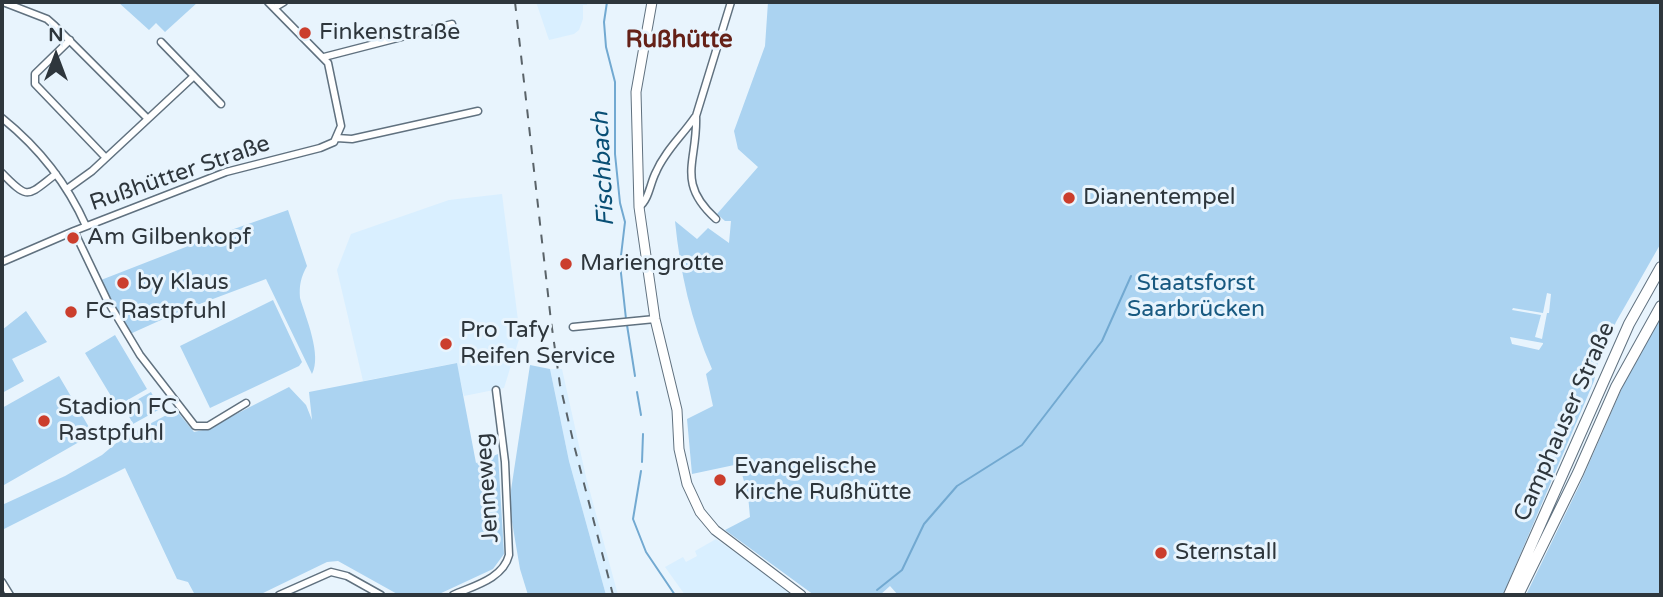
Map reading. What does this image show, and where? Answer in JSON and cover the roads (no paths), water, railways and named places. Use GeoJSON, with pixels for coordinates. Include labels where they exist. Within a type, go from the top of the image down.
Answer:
{"type":"FeatureCollection","features":[{"type":"Feature","properties":{"kind":"main road"},"geometry":{"type":"LineString","coordinates":[[652,2],[636,92],[639,207],[655,319],[677,410],[679,449],[687,484],[700,512],[715,530],[801,595]]}},
{"type":"Feature","properties":{"kind":"main road","name":"Camphauser Straße"},"geometry":{"type":"LineString","coordinates":[[1509,595],[1629,324],[1661,267]]}},
{"type":"Feature","properties":{"kind":"main road","name":"Camphauser Straße"},"geometry":{"type":"LineString","coordinates":[[1518,595],[1578,473],[1616,387],[1661,306]]}},
{"type":"Feature","properties":{"kind":"street"},"geometry":{"type":"LineString","coordinates":[[3,2],[47,19],[147,118]]}},
{"type":"Feature","properties":{"kind":"street"},"geometry":{"type":"LineString","coordinates":[[268,2],[324,57],[331,70],[341,126],[337,138]]}},
{"type":"Feature","properties":{"kind":"street"},"geometry":{"type":"LineString","coordinates":[[274,8],[284,2]]}},
{"type":"Feature","properties":{"kind":"street"},"geometry":{"type":"LineString","coordinates":[[716,219],[699,203],[694,193],[690,161],[696,136],[696,116],[731,2]]}},
{"type":"Feature","properties":{"kind":"street"},"geometry":{"type":"LineString","coordinates":[[324,57],[452,23]]}},
{"type":"Feature","properties":{"kind":"street"},"geometry":{"type":"LineString","coordinates":[[70,40],[35,74],[35,84],[106,158]]}},
{"type":"Feature","properties":{"kind":"street"},"geometry":{"type":"LineString","coordinates":[[161,42],[221,104]]}},
{"type":"Feature","properties":{"kind":"street"},"geometry":{"type":"LineString","coordinates":[[67,189],[92,171],[194,76]]}},
{"type":"Feature","properties":{"kind":"street","name":"Rußhütter Straße"},"geometry":{"type":"LineString","coordinates":[[2,262],[226,172],[330,145],[337,138],[352,139],[478,111]]}},
{"type":"Feature","properties":{"kind":"street"},"geometry":{"type":"LineString","coordinates":[[639,207],[645,203],[665,153],[696,116]]}},
{"type":"Feature","properties":{"kind":"street"},"geometry":{"type":"LineString","coordinates":[[2,118],[56,174],[86,226]]}},
{"type":"Feature","properties":{"kind":"street"},"geometry":{"type":"LineString","coordinates":[[2,173],[26,194],[56,174]]}},
{"type":"Feature","properties":{"kind":"street"},"geometry":{"type":"LineString","coordinates":[[74,231],[102,289],[134,344],[188,419],[195,426],[208,426],[246,403]]}},
{"type":"Feature","properties":{"kind":"street"},"geometry":{"type":"LineString","coordinates":[[573,327],[655,319]]}},
{"type":"Feature","properties":{"kind":"street","name":"Jenneweg"},"geometry":{"type":"LineString","coordinates":[[453,595],[497,574],[504,568],[509,555],[505,462],[496,390]]}},
{"type":"Feature","properties":{"kind":"street"},"geometry":{"type":"LineString","coordinates":[[279,595],[331,572],[339,572],[381,595]]}},
{"type":"Feature","properties":{"kind":"street"},"geometry":{"type":"LineString","coordinates":[[2,582],[10,595]]}},
{"type":"Feature","properties":{"kind":"waterway","name":"Fischbach"},"geometry":{"type":"LineString","coordinates":[[607,2],[604,22],[606,47],[615,82],[615,154],[620,203],[625,222],[620,264],[626,319]]}},
{"type":"Feature","properties":{"kind":"waterway"},"geometry":{"type":"LineString","coordinates":[[877,590],[902,570],[924,524],[957,486],[1022,445],[1102,341],[1131,276]]}},
{"type":"Feature","properties":{"kind":"waterway","name":"Fischbach"},"geometry":{"type":"LineString","coordinates":[[627,325],[635,376]]}},
{"type":"Feature","properties":{"kind":"waterway","name":"Fischbach"},"geometry":{"type":"LineString","coordinates":[[637,392],[641,415]]}},
{"type":"Feature","properties":{"kind":"waterway","name":"Fischbach"},"geometry":{"type":"LineString","coordinates":[[642,462],[643,434]]}},
{"type":"Feature","properties":{"kind":"waterway","name":"Fischbach"},"geometry":{"type":"LineString","coordinates":[[641,471],[633,519],[646,552],[675,595]]}},
{"type":"Feature","properties":{"kind":"railway"},"geometry":{"type":"LineString","coordinates":[[515,2],[560,385],[613,595]]}},
{"type":"Feature","properties":{"kind":"place","name":"Finkenstraße"},"geometry":{"type":"Point","coordinates":[305,33]}},
{"type":"Feature","properties":{"kind":"place","name":"Dianentempel"},"geometry":{"type":"Point","coordinates":[1069,198]}},
{"type":"Feature","properties":{"kind":"place","name":"Am Gilbenkopf"},"geometry":{"type":"Point","coordinates":[73,238]}},
{"type":"Feature","properties":{"kind":"place","name":"Mariengrotte"},"geometry":{"type":"Point","coordinates":[566,264]}},
{"type":"Feature","properties":{"kind":"place","name":"by Klaus"},"geometry":{"type":"Point","coordinates":[123,283]}},
{"type":"Feature","properties":{"kind":"place","name":"FC Rastpfuhl"},"geometry":{"type":"Point","coordinates":[71,312]}},
{"type":"Feature","properties":{"kind":"place","name":"Pro Tafy Reifen Service"},"geometry":{"type":"Point","coordinates":[446,344]}},
{"type":"Feature","properties":{"kind":"place","name":"Stadion FC Rastpfuhl"},"geometry":{"type":"Point","coordinates":[44,421]}},
{"type":"Feature","properties":{"kind":"place","name":"Evangelische Kirche Rußhütte"},"geometry":{"type":"Point","coordinates":[720,480]}},
{"type":"Feature","properties":{"kind":"place","name":"Sternstall"},"geometry":{"type":"Point","coordinates":[1161,553]}},
{"type":"Feature","properties":{"kind":"district","name":"Rußhütte"},"geometry":{"type":"Point","coordinates":[679,41]}},
{"type":"Feature","properties":{"kind":"park label","name":"Staatsforst Saarbrücken"},"geometry":{"type":"Point","coordinates":[1196,297]}}]}
